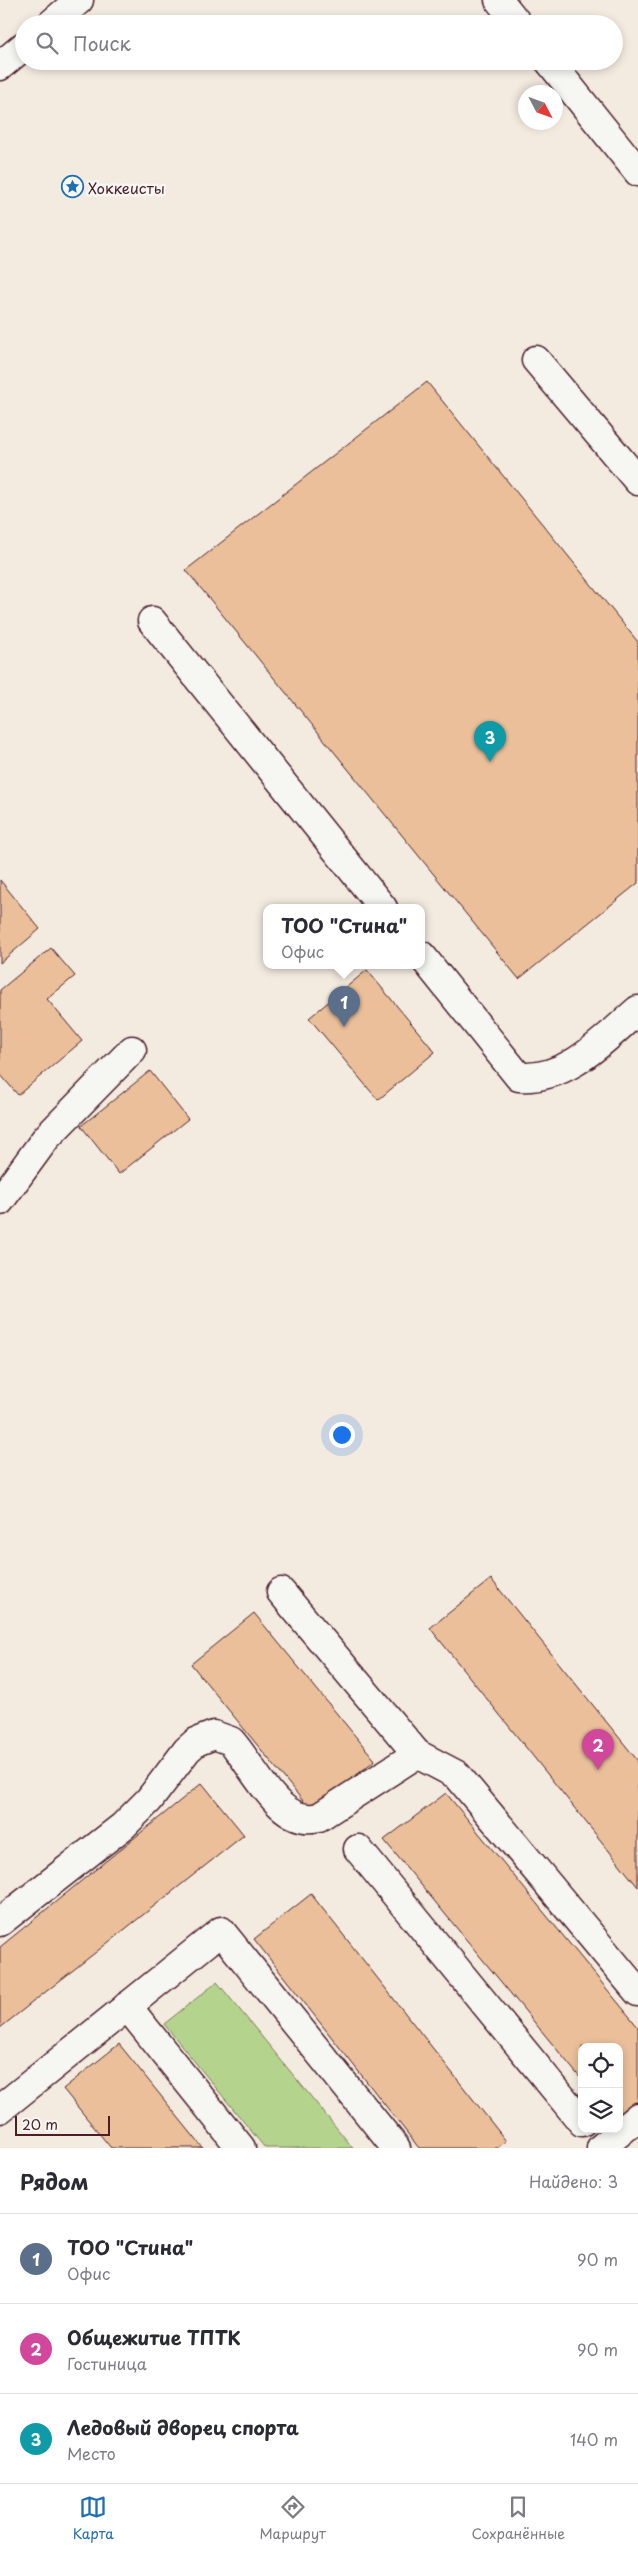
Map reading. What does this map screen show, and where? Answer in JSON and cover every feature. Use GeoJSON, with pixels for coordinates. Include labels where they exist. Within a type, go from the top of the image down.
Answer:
{"type":"FeatureCollection","features":[{"type":"Feature","properties":{"kind":"street"},"geometry":{"type":"LineString","coordinates":[[62,15],[79,0]]}},
{"type":"Feature","properties":{"kind":"street"},"geometry":{"type":"LineString","coordinates":[[499,0],[511,15]]}},
{"type":"Feature","properties":{"kind":"street"},"geometry":{"type":"LineString","coordinates":[[0,66],[15,54]]}},
{"type":"Feature","properties":{"kind":"street"},"geometry":{"type":"LineString","coordinates":[[556,70],[638,172]]}},
{"type":"Feature","properties":{"kind":"street"},"geometry":{"type":"LineString","coordinates":[[536,360],[638,480]]}},
{"type":"Feature","properties":{"kind":"street"},"geometry":{"type":"LineString","coordinates":[[152,621],[380,904]]}},
{"type":"Feature","properties":{"kind":"street"},"geometry":{"type":"LineString","coordinates":[[425,960],[519,1077],[532,1078],[565,1068],[583,1058],[638,1010]]}},
{"type":"Feature","properties":{"kind":"street"},"geometry":{"type":"LineString","coordinates":[[0,1202],[46,1138],[132,1050]]}},
{"type":"Feature","properties":{"kind":"street"},"geometry":{"type":"LineString","coordinates":[[281,1592],[417,1754],[457,1775],[638,1992]]}},
{"type":"Feature","properties":{"kind":"street"},"geometry":{"type":"LineString","coordinates":[[0,1922],[123,1826],[149,1800],[187,1750],[207,1736],[223,1737],[231,1741],[284,1809],[300,1818],[310,1819],[319,1816],[417,1754]]}},
{"type":"Feature","properties":{"kind":"street"},"geometry":{"type":"LineString","coordinates":[[358,1849],[578,2117]]}},
{"type":"Feature","properties":{"kind":"street"},"geometry":{"type":"LineString","coordinates":[[0,2109],[221,1931],[396,2148]]}},
{"type":"Feature","properties":{"kind":"street"},"geometry":{"type":"LineString","coordinates":[[128,2006],[241,2148]]}},
{"type":"Feature","properties":{"kind":"street"},"geometry":{"type":"LineString","coordinates":[[597,2141],[638,2117]]}},
{"type":"Feature","properties":{"kind":"green space"},"geometry":{"type":"Polygon","coordinates":[[[217,1982],[353,2148],[265,2148],[164,2024],[217,1982]]]}},
{"type":"Feature","properties":{"kind":"building"},"geometry":{"type":"Polygon","coordinates":[[[427,382],[638,642],[638,883],[519,979],[186,570],[427,382]]]}},
{"type":"Feature","properties":{"kind":"building"},"geometry":{"type":"Polygon","coordinates":[[[0,880],[40,929],[0,963],[0,880]]]}},
{"type":"Feature","properties":{"kind":"building"},"geometry":{"type":"Polygon","coordinates":[[[51,948],[75,976],[47,999],[82,1041],[18,1095],[0,1074],[0,990],[51,948]]]}},
{"type":"Feature","properties":{"kind":"building"},"geometry":{"type":"Polygon","coordinates":[[[367,970],[435,1052],[378,1100],[309,1018],[367,970]]]}},
{"type":"Feature","properties":{"kind":"building"},"geometry":{"type":"Polygon","coordinates":[[[150,1071],[188,1119],[119,1174],[81,1126],[150,1071]]]}},
{"type":"Feature","properties":{"kind":"building"},"geometry":{"type":"Polygon","coordinates":[[[491,1579],[638,1761],[638,1887],[430,1628],[491,1579]]]}},
{"type":"Feature","properties":{"kind":"building"},"geometry":{"type":"Polygon","coordinates":[[[254,1613],[375,1760],[312,1812],[191,1664],[254,1613]]]}},
{"type":"Feature","properties":{"kind":"building"},"geometry":{"type":"Polygon","coordinates":[[[202,1783],[244,1835],[0,2028],[0,1947],[202,1783]]]}},
{"type":"Feature","properties":{"kind":"building"},"geometry":{"type":"Polygon","coordinates":[[[446,1793],[638,2027],[638,2105],[623,2118],[623,2043],[578,2043],[578,2075],[384,1840],[446,1793]]]}},
{"type":"Feature","properties":{"kind":"building"},"geometry":{"type":"Polygon","coordinates":[[[311,1894],[506,2141],[497,2148],[419,2148],[254,1939],[311,1894]]]}},
{"type":"Feature","properties":{"kind":"building"},"geometry":{"type":"Polygon","coordinates":[[[119,2044],[203,2148],[111,2148],[63,2089],[119,2044]]]}},
{"type":"Feature","properties":{"kind":"place","name":"Хоккеисты"},"geometry":{"type":"Point","coordinates":[72,187]}},
{"type":"Feature","properties":{"kind":"place","name":"Ледовый дворец спорта"},"geometry":{"type":"Point","coordinates":[490,762]}},
{"type":"Feature","properties":{"kind":"place","name":"ТОО \"Стина\""},"geometry":{"type":"Point","coordinates":[344,1027]}},
{"type":"Feature","properties":{"kind":"place","name":"Общежитие ТПТК"},"geometry":{"type":"Point","coordinates":[598,1770]}}]}
